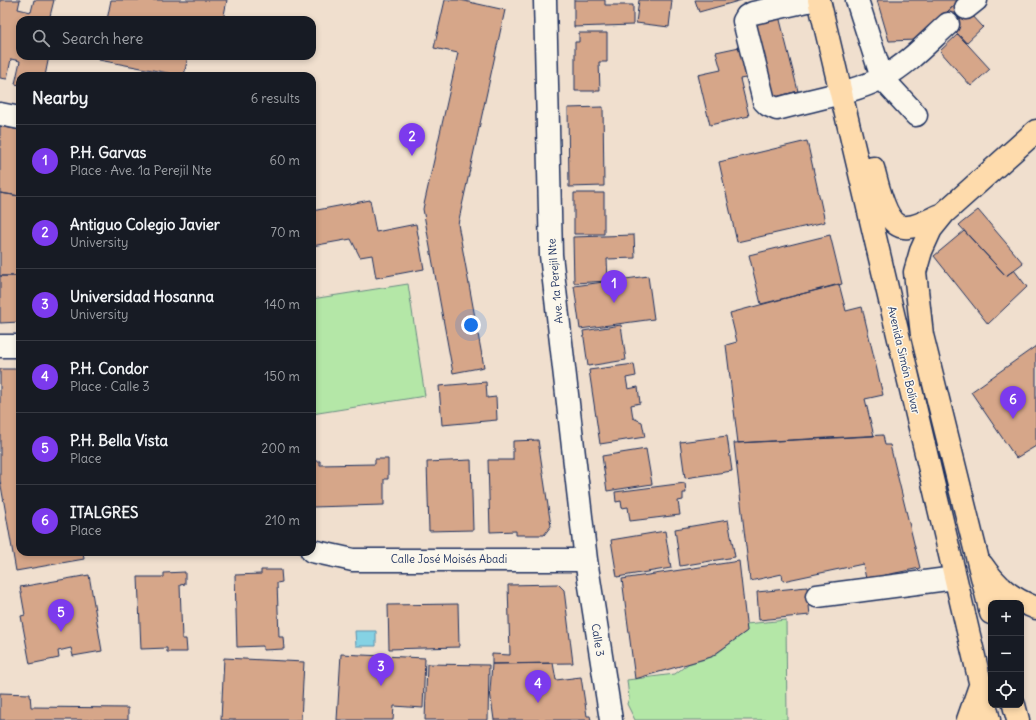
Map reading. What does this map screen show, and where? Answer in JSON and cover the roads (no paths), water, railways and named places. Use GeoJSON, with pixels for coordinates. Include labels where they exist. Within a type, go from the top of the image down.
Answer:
{"type":"FeatureCollection","features":[{"type":"Feature","properties":{"kind":"main road","name":"Avenida Simón Bolívar"},"geometry":{"type":"LineString","coordinates":[[819,0],[989,720]]}},
{"type":"Feature","properties":{"kind":"main road"},"geometry":{"type":"LineString","coordinates":[[843,97],[864,138],[886,210],[895,223],[901,227],[908,227],[944,213]]}},
{"type":"Feature","properties":{"kind":"main road"},"geometry":{"type":"LineString","coordinates":[[988,601],[922,335],[915,272],[921,251],[931,230],[944,213],[1036,131]]}},
{"type":"Feature","properties":{"kind":"main road"},"geometry":{"type":"LineString","coordinates":[[977,556],[1000,588],[1018,600],[1036,608]]}},
{"type":"Feature","properties":{"kind":"main road"},"geometry":{"type":"LineString","coordinates":[[968,720],[980,686]]}},
{"type":"Feature","properties":{"kind":"main road"},"geometry":{"type":"LineString","coordinates":[[1015,708],[1018,720]]}},
{"type":"Feature","properties":{"kind":"street","name":"Ave. 1a Perejil Nte"},"geometry":{"type":"LineString","coordinates":[[545,0],[551,255],[586,560]]}},
{"type":"Feature","properties":{"kind":"street"},"geometry":{"type":"LineString","coordinates":[[812,0],[753,13],[747,16],[744,21],[764,101],[768,105],[778,109],[843,97],[882,78],[898,68],[948,24]]}},
{"type":"Feature","properties":{"kind":"street"},"geometry":{"type":"LineString","coordinates":[[857,0],[882,78],[916,115]]}},
{"type":"Feature","properties":{"kind":"street"},"geometry":{"type":"LineString","coordinates":[[0,114],[16,117]]}},
{"type":"Feature","properties":{"kind":"street"},"geometry":{"type":"LineString","coordinates":[[0,346],[16,346]]}},
{"type":"Feature","properties":{"kind":"street","name":"Calle José Moisés Abadi"},"geometry":{"type":"LineString","coordinates":[[316,552],[353,560],[586,560]]}},
{"type":"Feature","properties":{"kind":"street","name":"Calle 3"},"geometry":{"type":"LineString","coordinates":[[586,560],[611,720]]}},
{"type":"Feature","properties":{"kind":"street"},"geometry":{"type":"LineString","coordinates":[[817,596],[955,578]]}},
{"type":"Feature","properties":{"kind":"water"},"geometry":{"type":"Polygon","coordinates":[[[355,631],[376,631],[376,646],[356,646],[355,631]]]}},
{"type":"Feature","properties":{"kind":"place","name":"Antiguo Colegio Javier"},"geometry":{"type":"Point","coordinates":[412,156]}},
{"type":"Feature","properties":{"kind":"place","name":"P.H. Garvas"},"geometry":{"type":"Point","coordinates":[614,303]}},
{"type":"Feature","properties":{"kind":"place","name":"ITALGRES"},"geometry":{"type":"Point","coordinates":[1013,419]}},
{"type":"Feature","properties":{"kind":"place","name":"P.H. Bella Vista"},"geometry":{"type":"Point","coordinates":[61,632]}},
{"type":"Feature","properties":{"kind":"place","name":"Universidad Hosanna"},"geometry":{"type":"Point","coordinates":[381,686]}},
{"type":"Feature","properties":{"kind":"place","name":"P.H. Condor"},"geometry":{"type":"Point","coordinates":[538,703]}}]}
